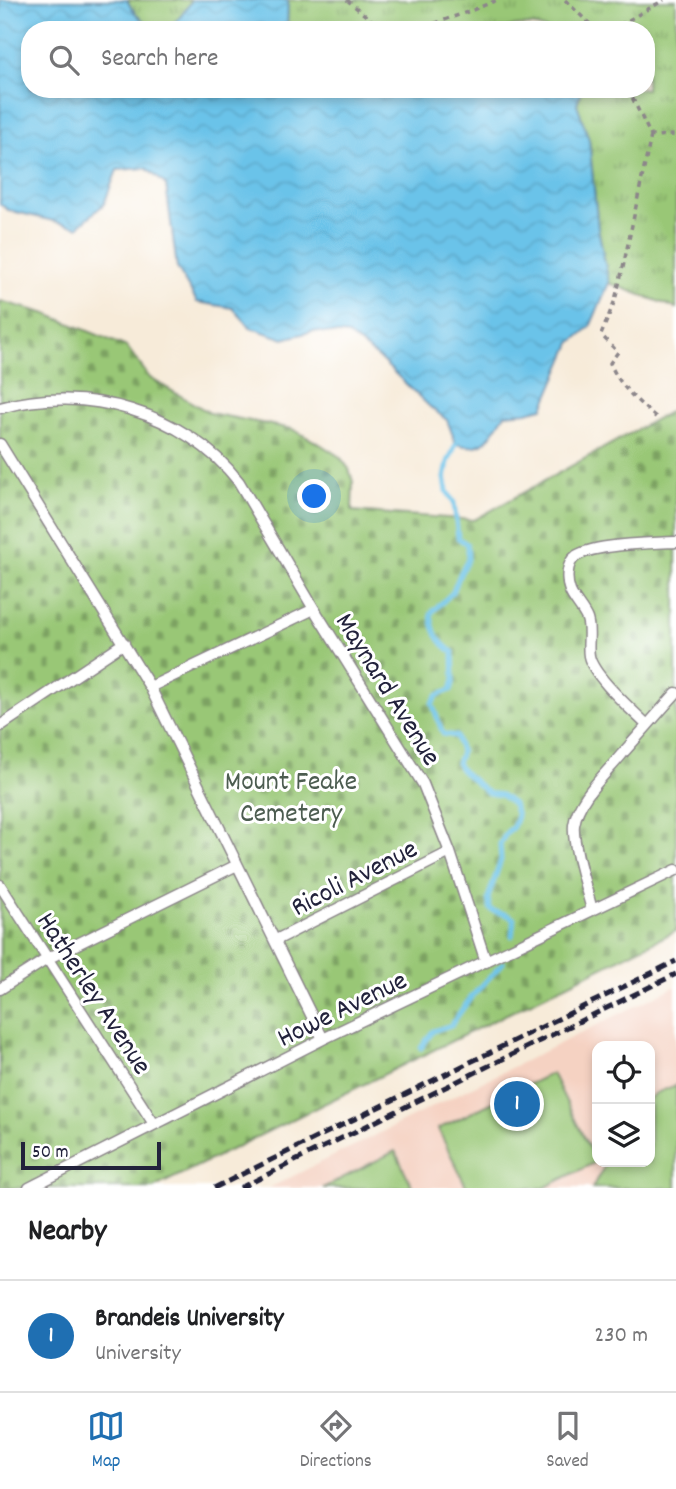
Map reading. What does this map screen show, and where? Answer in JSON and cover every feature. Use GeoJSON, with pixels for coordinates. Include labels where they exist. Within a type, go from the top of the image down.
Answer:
{"type":"FeatureCollection","features":[{"type":"Feature","properties":{"kind":"lane"},"geometry":{"type":"LineString","coordinates":[[0,408],[34,401],[96,402],[143,414],[195,440],[221,461],[239,482],[314,609]]}},
{"type":"Feature","properties":{"kind":"lane"},"geometry":{"type":"LineString","coordinates":[[0,444],[150,687],[323,1039]]}},
{"type":"Feature","properties":{"kind":"lane"},"geometry":{"type":"LineString","coordinates":[[647,725],[594,668],[589,656],[587,618],[570,590],[569,563],[576,556],[613,546],[676,542]]}},
{"type":"Feature","properties":{"kind":"lane","name":"Maynard Avenue"},"geometry":{"type":"LineString","coordinates":[[150,687],[314,609],[414,768],[431,802],[486,962]]}},
{"type":"Feature","properties":{"kind":"lane"},"geometry":{"type":"LineString","coordinates":[[0,726],[124,643]]}},
{"type":"Feature","properties":{"kind":"lane"},"geometry":{"type":"LineString","coordinates":[[592,910],[575,843],[574,825],[577,816],[585,799],[676,693]]}},
{"type":"Feature","properties":{"kind":"lane","name":"Ricoli Avenue"},"geometry":{"type":"LineString","coordinates":[[276,940],[450,852]]}},
{"type":"Feature","properties":{"kind":"lane"},"geometry":{"type":"LineString","coordinates":[[0,989],[47,959],[237,865]]}},
{"type":"Feature","properties":{"kind":"lane","name":"Howe Avenue"},"geometry":{"type":"LineString","coordinates":[[29,1188],[323,1039],[676,870]]}},
{"type":"Feature","properties":{"kind":"lane","name":"Hatherley Avenue"},"geometry":{"type":"LineString","coordinates":[[0,885],[154,1124]]}},
{"type":"Feature","properties":{"kind":"path"},"geometry":{"type":"LineString","coordinates":[[347,0],[372,21]]}},
{"type":"Feature","properties":{"kind":"path"},"geometry":{"type":"LineString","coordinates":[[442,21],[497,0]]}},
{"type":"Feature","properties":{"kind":"path"},"geometry":{"type":"LineString","coordinates":[[565,0],[587,21]]}},
{"type":"Feature","properties":{"kind":"path"},"geometry":{"type":"LineString","coordinates":[[627,21],[664,0]]}},
{"type":"Feature","properties":{"kind":"path"},"geometry":{"type":"LineString","coordinates":[[632,98],[650,136],[622,272],[615,300],[601,335],[618,352],[610,363],[615,375],[635,400],[658,419]]}},
{"type":"Feature","properties":{"kind":"path"},"geometry":{"type":"LineString","coordinates":[[650,136],[676,135]]}},
{"type":"Feature","properties":{"kind":"shaded area"},"geometry":{"type":"Polygon","coordinates":[[[676,986],[676,1188],[269,1188],[676,986]]]}},
{"type":"Feature","properties":{"kind":"green space"},"geometry":{"type":"Polygon","coordinates":[[[127,0],[192,0],[176,21],[144,21],[127,0]]]}},
{"type":"Feature","properties":{"kind":"green space"},"geometry":{"type":"Polygon","coordinates":[[[288,0],[676,0],[676,308],[609,283],[598,228],[589,140],[577,104],[579,98],[655,98],[655,21],[287,21],[288,0]]]}},
{"type":"Feature","properties":{"kind":"green space","name":"Mount Feake Cemetery"},"geometry":{"type":"Polygon","coordinates":[[[0,301],[47,314],[127,347],[150,378],[210,413],[292,429],[320,444],[340,457],[349,469],[353,482],[352,511],[474,520],[676,408],[676,931],[153,1188],[0,1188],[0,301]]]}},
{"type":"Feature","properties":{"kind":"green space"},"geometry":{"type":"Polygon","coordinates":[[[552,1073],[592,1154],[592,1164],[544,1188],[467,1188],[438,1129],[552,1073]]]}},
{"type":"Feature","properties":{"kind":"green space"},"geometry":{"type":"Polygon","coordinates":[[[676,1085],[676,1188],[592,1188],[604,1167],[655,1167],[656,1093],[676,1085]]]}},
{"type":"Feature","properties":{"kind":"green space"},"geometry":{"type":"Polygon","coordinates":[[[395,1151],[413,1188],[323,1188],[395,1151]]]}},
{"type":"Feature","properties":{"kind":"water"},"geometry":{"type":"Polygon","coordinates":[[[0,0],[127,0],[144,21],[21,21],[21,98],[579,98],[577,104],[589,140],[598,228],[609,283],[590,327],[571,343],[543,408],[505,414],[486,441],[466,446],[456,444],[447,420],[379,358],[348,335],[313,331],[284,339],[251,328],[233,308],[197,302],[177,268],[166,185],[146,168],[117,170],[104,204],[78,227],[8,210],[0,204],[0,0]]]}},
{"type":"Feature","properties":{"kind":"water"},"geometry":{"type":"Polygon","coordinates":[[[192,0],[288,0],[287,21],[176,21],[192,0]]]}},
{"type":"Feature","properties":{"kind":"waterway"},"geometry":{"type":"LineString","coordinates":[[456,444],[445,478],[447,491],[454,503],[458,538],[467,544],[468,559],[453,592],[431,613],[437,636],[453,652],[454,680],[451,690],[438,695],[432,703],[443,734],[456,736],[461,752],[457,763],[462,771],[488,793],[501,795],[513,804],[517,816],[513,827],[500,844],[501,860],[488,898],[490,909],[514,919],[512,936]]}},
{"type":"Feature","properties":{"kind":"waterway"},"geometry":{"type":"LineString","coordinates":[[421,1048],[433,1031],[451,1025],[472,996],[503,963]]}},
{"type":"Feature","properties":{"kind":"railway"},"geometry":{"type":"LineString","coordinates":[[214,1188],[676,961]]}},
{"type":"Feature","properties":{"kind":"railway"},"geometry":{"type":"LineString","coordinates":[[240,1188],[676,974]]}},
{"type":"Feature","properties":{"kind":"place","name":"Brandeis University"},"geometry":{"type":"Point","coordinates":[517,1104]}}]}
